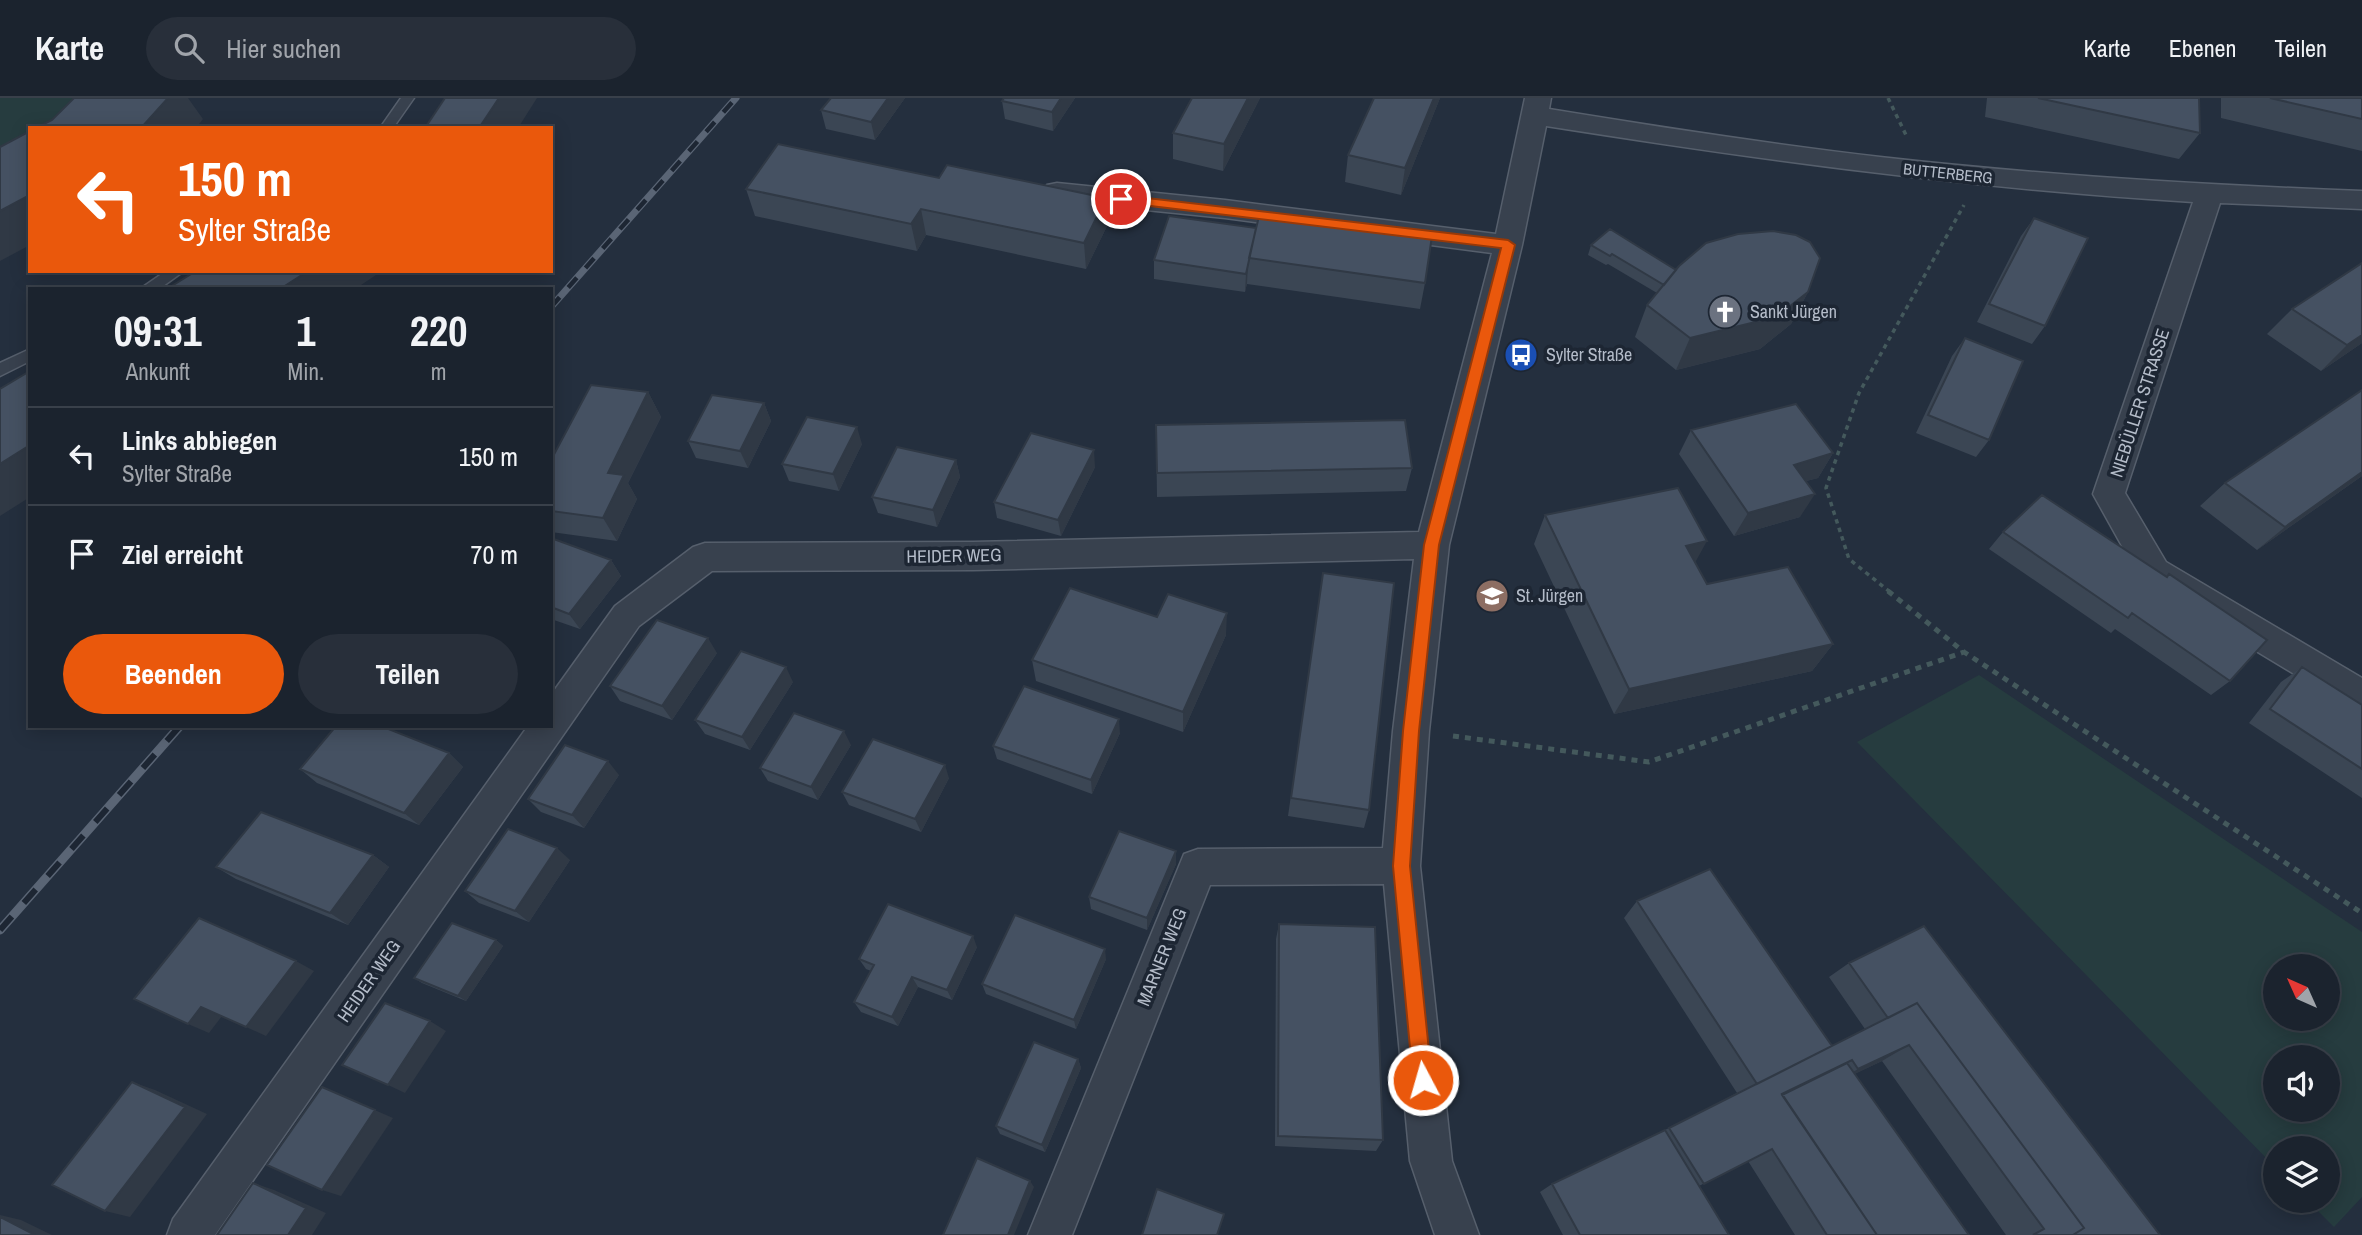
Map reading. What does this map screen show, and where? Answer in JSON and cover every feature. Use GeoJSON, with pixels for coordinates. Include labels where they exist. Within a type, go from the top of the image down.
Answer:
{"type":"FeatureCollection","features":[{"type":"Feature","properties":{"kind":"street","name":"BUTTERBERG"},"geometry":{"type":"LineString","coordinates":[[1537,107],[1807,157],[1980,176],[2209,195],[2362,200]]}},
{"type":"Feature","properties":{"kind":"street"},"geometry":{"type":"LineString","coordinates":[[1457,1235],[1431,1161],[1401,866],[1411,731],[1432,545],[1508,245],[1537,107]]}},
{"type":"Feature","properties":{"kind":"street"},"geometry":{"type":"LineString","coordinates":[[1034,190],[1225,209],[1508,245]]}},
{"type":"Feature","properties":{"kind":"street","name":"NIEBÜLLER STRASSE"},"geometry":{"type":"LineString","coordinates":[[2209,195],[2109,494],[2154,572],[2362,696]]}},
{"type":"Feature","properties":{"kind":"street","name":"HEIDER WEG"},"geometry":{"type":"LineString","coordinates":[[553,721],[627,616],[705,557],[974,556],[1432,545]]}},
{"type":"Feature","properties":{"kind":"street","name":"HEIDER WEG"},"geometry":{"type":"LineString","coordinates":[[189,1235],[548,728]]}},
{"type":"Feature","properties":{"kind":"street","name":"MARNER WEG"},"geometry":{"type":"LineString","coordinates":[[1050,1235],[1198,867],[1401,866]]}},
{"type":"Feature","properties":{"kind":"lane"},"geometry":{"type":"LineString","coordinates":[[387,126],[408,98]]}},
{"type":"Feature","properties":{"kind":"lane"},"geometry":{"type":"LineString","coordinates":[[150,287],[174,273]]}},
{"type":"Feature","properties":{"kind":"lane"},"geometry":{"type":"LineString","coordinates":[[0,370],[28,355]]}},
{"type":"Feature","properties":{"kind":"path"},"geometry":{"type":"LineString","coordinates":[[1980,176],[1859,393],[1826,488],[1849,559],[1964,652],[2362,913]]}},
{"type":"Feature","properties":{"kind":"path"},"geometry":{"type":"LineString","coordinates":[[1411,731],[1649,762],[1964,652]]}},
{"type":"Feature","properties":{"kind":"green space"},"geometry":{"type":"Polygon","coordinates":[[[0,98],[88,98],[63,126],[28,126],[28,153],[0,165],[0,98]]]}},
{"type":"Feature","properties":{"kind":"green space"},"geometry":{"type":"Polygon","coordinates":[[[1979,675],[2362,932],[2362,1197],[2334,1227],[2320,1213],[2340,1213],[2340,1136],[2263,1136],[2263,1155],[1857,742],[1979,675]]]}},
{"type":"Feature","properties":{"kind":"building"},"geometry":{"type":"Polygon","coordinates":[[[74,98],[168,98],[143,126],[40,126],[52,120],[74,98]]]}},
{"type":"Feature","properties":{"kind":"building"},"geometry":{"type":"Polygon","coordinates":[[[445,98],[499,98],[480,126],[426,126],[445,98]]]}},
{"type":"Feature","properties":{"kind":"building"},"geometry":{"type":"Polygon","coordinates":[[[831,98],[888,98],[871,122],[821,110],[831,98]]]}},
{"type":"Feature","properties":{"kind":"building"},"geometry":{"type":"Polygon","coordinates":[[[1004,98],[1061,98],[1052,112],[1002,101],[1004,98]]]}},
{"type":"Feature","properties":{"kind":"building"},"geometry":{"type":"Polygon","coordinates":[[[1192,98],[1248,98],[1224,144],[1173,133],[1192,98]]]}},
{"type":"Feature","properties":{"kind":"building"},"geometry":{"type":"Polygon","coordinates":[[[1374,98],[1434,98],[1405,168],[1348,155],[1374,98]]]}},
{"type":"Feature","properties":{"kind":"building"},"geometry":{"type":"Polygon","coordinates":[[[2038,98],[2199,98],[2200,133],[2038,98]]]}},
{"type":"Feature","properties":{"kind":"building"},"geometry":{"type":"Polygon","coordinates":[[[2270,98],[2362,98],[2362,119],[2270,98]]]}},
{"type":"Feature","properties":{"kind":"building"},"geometry":{"type":"Polygon","coordinates":[[[28,132],[28,196],[0,211],[0,147],[28,132]]]}},
{"type":"Feature","properties":{"kind":"building"},"geometry":{"type":"Polygon","coordinates":[[[778,144],[939,178],[947,165],[1106,198],[1084,243],[921,209],[911,224],[746,189],[778,144]]]}},
{"type":"Feature","properties":{"kind":"building"},"geometry":{"type":"Polygon","coordinates":[[[1260,212],[1432,236],[1425,283],[1249,258],[1260,212]]]}},
{"type":"Feature","properties":{"kind":"building"},"geometry":{"type":"Polygon","coordinates":[[[1169,216],[1256,228],[1246,274],[1154,260],[1169,216]]]}},
{"type":"Feature","properties":{"kind":"building"},"geometry":{"type":"Polygon","coordinates":[[[2034,218],[2088,238],[2045,326],[1989,304],[2034,218]]]}},
{"type":"Feature","properties":{"kind":"building"},"geometry":{"type":"Polygon","coordinates":[[[1610,229],[1676,270],[1664,285],[1612,254],[1610,256],[1591,245],[1610,229]]]}},
{"type":"Feature","properties":{"kind":"building"},"geometry":{"type":"Polygon","coordinates":[[[1773,231],[1796,235],[1810,242],[1820,258],[1808,292],[1776,317],[1690,338],[1647,305],[1679,266],[1706,243],[1738,234],[1773,231]]]}},
{"type":"Feature","properties":{"kind":"building"},"geometry":{"type":"Polygon","coordinates":[[[2362,263],[2362,335],[2347,345],[2292,309],[2362,263]]]}},
{"type":"Feature","properties":{"kind":"building"},"geometry":{"type":"Polygon","coordinates":[[[193,273],[305,273],[283,287],[170,287],[193,273]]]}},
{"type":"Feature","properties":{"kind":"building"},"geometry":{"type":"Polygon","coordinates":[[[1965,338],[2023,361],[1989,440],[1928,415],[1965,338]]]}},
{"type":"Feature","properties":{"kind":"building"},"geometry":{"type":"Polygon","coordinates":[[[28,372],[28,446],[0,464],[0,389],[28,372]]]}},
{"type":"Feature","properties":{"kind":"building"},"geometry":{"type":"Polygon","coordinates":[[[591,385],[648,392],[608,473],[624,475],[603,518],[553,511],[553,456],[591,385]]]}},
{"type":"Feature","properties":{"kind":"building"},"geometry":{"type":"Polygon","coordinates":[[[2362,390],[2362,472],[2285,527],[2225,483],[2362,390]]]}},
{"type":"Feature","properties":{"kind":"building"},"geometry":{"type":"Polygon","coordinates":[[[712,395],[764,403],[740,451],[688,441],[712,395]]]}},
{"type":"Feature","properties":{"kind":"building"},"geometry":{"type":"Polygon","coordinates":[[[1796,404],[1833,453],[1794,465],[1815,494],[1748,513],[1691,430],[1796,404]]]}},
{"type":"Feature","properties":{"kind":"building"},"geometry":{"type":"Polygon","coordinates":[[[807,417],[857,427],[833,474],[782,464],[807,417]]]}},
{"type":"Feature","properties":{"kind":"building"},"geometry":{"type":"Polygon","coordinates":[[[1405,420],[1412,468],[1157,473],[1156,425],[1405,420]]]}},
{"type":"Feature","properties":{"kind":"building"},"geometry":{"type":"Polygon","coordinates":[[[1031,433],[1094,450],[1058,520],[994,502],[1031,433]]]}},
{"type":"Feature","properties":{"kind":"building"},"geometry":{"type":"Polygon","coordinates":[[[897,447],[956,460],[933,510],[872,497],[897,447]]]}},
{"type":"Feature","properties":{"kind":"building"},"geometry":{"type":"Polygon","coordinates":[[[1678,488],[1707,541],[1686,546],[1707,584],[1788,567],[1833,644],[1629,689],[1545,515],[1678,488]]]}},
{"type":"Feature","properties":{"kind":"building"},"geometry":{"type":"Polygon","coordinates":[[[2042,495],[2167,577],[2169,574],[2267,640],[2230,681],[2132,613],[2128,618],[2003,532],[2042,495]]]}},
{"type":"Feature","properties":{"kind":"building"},"geometry":{"type":"Polygon","coordinates":[[[553,539],[611,560],[569,614],[553,608],[553,539]]]}},
{"type":"Feature","properties":{"kind":"building"},"geometry":{"type":"Polygon","coordinates":[[[1323,573],[1394,583],[1369,810],[1291,798],[1323,573]]]}},
{"type":"Feature","properties":{"kind":"building"},"geometry":{"type":"Polygon","coordinates":[[[1070,588],[1157,617],[1168,594],[1227,613],[1183,712],[1032,660],[1070,588]]]}},
{"type":"Feature","properties":{"kind":"building"},"geometry":{"type":"Polygon","coordinates":[[[657,620],[708,638],[662,706],[610,686],[657,620]]]}},
{"type":"Feature","properties":{"kind":"building"},"geometry":{"type":"Polygon","coordinates":[[[741,651],[786,667],[742,737],[695,720],[741,651]]]}},
{"type":"Feature","properties":{"kind":"building"},"geometry":{"type":"Polygon","coordinates":[[[2302,667],[2362,705],[2362,769],[2270,709],[2302,667]]]}},
{"type":"Feature","properties":{"kind":"building"},"geometry":{"type":"Polygon","coordinates":[[[1024,686],[1119,719],[1091,780],[993,746],[1024,686]]]}},
{"type":"Feature","properties":{"kind":"building"},"geometry":{"type":"Polygon","coordinates":[[[794,713],[844,731],[811,787],[760,768],[794,713]]]}},
{"type":"Feature","properties":{"kind":"building"},"geometry":{"type":"Polygon","coordinates":[[[334,728],[386,728],[449,753],[404,813],[300,769],[334,728]]]}},
{"type":"Feature","properties":{"kind":"building"},"geometry":{"type":"Polygon","coordinates":[[[873,739],[945,765],[915,819],[842,792],[873,739]]]}},
{"type":"Feature","properties":{"kind":"building"},"geometry":{"type":"Polygon","coordinates":[[[565,745],[608,761],[572,815],[528,799],[565,745]]]}},
{"type":"Feature","properties":{"kind":"building"},"geometry":{"type":"Polygon","coordinates":[[[261,812],[373,855],[330,913],[216,867],[261,812]]]}},
{"type":"Feature","properties":{"kind":"building"},"geometry":{"type":"Polygon","coordinates":[[[508,829],[557,848],[515,911],[465,891],[508,829]]]}},
{"type":"Feature","properties":{"kind":"building"},"geometry":{"type":"Polygon","coordinates":[[[1119,831],[1176,851],[1147,918],[1089,897],[1119,831]]]}},
{"type":"Feature","properties":{"kind":"building"},"geometry":{"type":"Polygon","coordinates":[[[1710,869],[1832,1046],[1757,1084],[1637,901],[1710,869]]]}},
{"type":"Feature","properties":{"kind":"building"},"geometry":{"type":"Polygon","coordinates":[[[888,904],[973,936],[947,990],[912,977],[892,1017],[854,1002],[874,965],[859,959],[888,904]]]}},
{"type":"Feature","properties":{"kind":"building"},"geometry":{"type":"Polygon","coordinates":[[[1015,915],[1105,949],[1074,1020],[982,984],[1015,915]]]}},
{"type":"Feature","properties":{"kind":"building"},"geometry":{"type":"Polygon","coordinates":[[[199,918],[296,961],[246,1027],[201,1007],[188,1024],[134,999],[199,918]]]}},
{"type":"Feature","properties":{"kind":"building"},"geometry":{"type":"Polygon","coordinates":[[[452,923],[496,940],[458,996],[414,978],[452,923]]]}},
{"type":"Feature","properties":{"kind":"building"},"geometry":{"type":"Polygon","coordinates":[[[1279,924],[1375,927],[1383,1140],[1278,1136],[1279,924]]]}},
{"type":"Feature","properties":{"kind":"building"},"geometry":{"type":"Polygon","coordinates":[[[1924,926],[2160,1235],[2073,1235],[2084,1228],[1917,1003],[1888,1018],[1849,963],[1924,926]]]}},
{"type":"Feature","properties":{"kind":"building"},"geometry":{"type":"Polygon","coordinates":[[[385,1003],[430,1021],[388,1085],[342,1065],[385,1003]]]}},
{"type":"Feature","properties":{"kind":"building"},"geometry":{"type":"Polygon","coordinates":[[[1917,1003],[2084,1228],[2073,1235],[2033,1235],[2044,1229],[1909,1045],[1858,1069],[1852,1060],[1782,1094],[1877,1235],[1827,1235],[1772,1149],[1704,1184],[1669,1128],[1917,1003]]]}},
{"type":"Feature","properties":{"kind":"building"},"geometry":{"type":"Polygon","coordinates":[[[1034,1042],[1078,1059],[1042,1145],[996,1126],[1034,1042]]]}},
{"type":"Feature","properties":{"kind":"building"},"geometry":{"type":"Polygon","coordinates":[[[1847,1063],[1969,1235],[1877,1235],[1782,1095],[1847,1063]]]}},
{"type":"Feature","properties":{"kind":"building"},"geometry":{"type":"Polygon","coordinates":[[[132,1082],[185,1107],[105,1211],[52,1185],[132,1082]]]}},
{"type":"Feature","properties":{"kind":"building"},"geometry":{"type":"Polygon","coordinates":[[[322,1087],[375,1110],[322,1190],[267,1165],[322,1087]]]}},
{"type":"Feature","properties":{"kind":"building"},"geometry":{"type":"Polygon","coordinates":[[[1665,1130],[1729,1235],[1580,1235],[1552,1184],[1665,1130]]]}},
{"type":"Feature","properties":{"kind":"building"},"geometry":{"type":"Polygon","coordinates":[[[977,1158],[1030,1181],[1008,1235],[943,1235],[977,1158]]]}},
{"type":"Feature","properties":{"kind":"building"},"geometry":{"type":"Polygon","coordinates":[[[253,1183],[306,1208],[288,1235],[217,1235],[253,1183]]]}},
{"type":"Feature","properties":{"kind":"building"},"geometry":{"type":"Polygon","coordinates":[[[1157,1189],[1224,1214],[1217,1235],[1142,1235],[1157,1189]]]}},
{"type":"Feature","properties":{"kind":"building"},"geometry":{"type":"Polygon","coordinates":[[[0,1217],[35,1235],[0,1235],[0,1217]]]}},
{"type":"Feature","properties":{"kind":"railway"},"geometry":{"type":"LineString","coordinates":[[553,305],[736,98]]}},
{"type":"Feature","properties":{"kind":"railway"},"geometry":{"type":"LineString","coordinates":[[0,930],[178,728]]}},
{"type":"Feature","properties":{"kind":"place","name":"Sankt Jürgen"},"geometry":{"type":"Point","coordinates":[1725,312]}},
{"type":"Feature","properties":{"kind":"place","name":"Sylter Straße"},"geometry":{"type":"Point","coordinates":[1521,355]}},
{"type":"Feature","properties":{"kind":"place","name":"St. Jürgen"},"geometry":{"type":"Point","coordinates":[1492,596]}},
{"type":"Feature","properties":{"kind":"route"},"geometry":{"type":"LineString","coordinates":[[1121,199],[1225,209],[1508,245],[1432,545],[1411,731],[1401,866],[1423,1080]]}}]}
